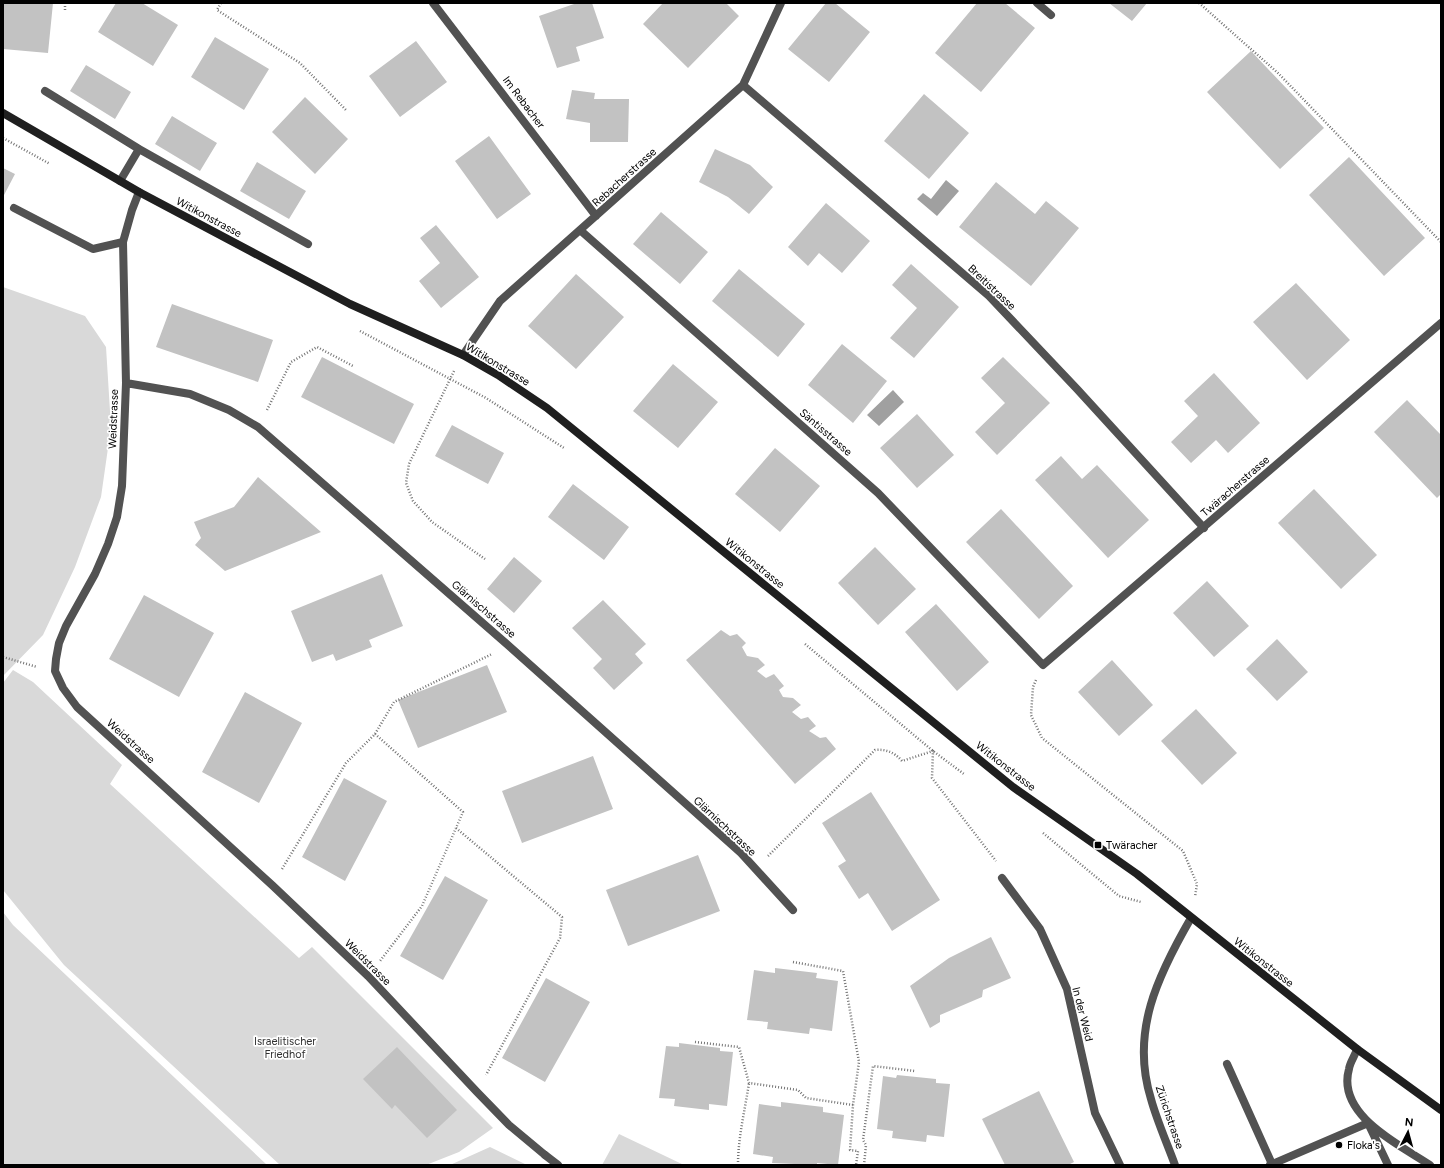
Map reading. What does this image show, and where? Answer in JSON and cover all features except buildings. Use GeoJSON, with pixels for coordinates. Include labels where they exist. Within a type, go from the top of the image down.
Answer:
{"type":"FeatureCollection","features":[{"type":"Feature","properties":{"kind":"main road","name":"Witikonstrasse"},"geometry":{"type":"LineString","coordinates":[[3,113],[139,192],[350,304],[463,355],[498,375],[547,408],[1013,787],[1098,845],[1357,1050],[1441,1110]]}},
{"type":"Feature","properties":{"kind":"street","name":"Im Rebacher"},"geometry":{"type":"LineString","coordinates":[[433,3],[596,216]]}},
{"type":"Feature","properties":{"kind":"street","name":"Rebacherstrasse"},"geometry":{"type":"LineString","coordinates":[[463,355],[500,301],[743,85],[781,3]]}},
{"type":"Feature","properties":{"kind":"street"},"geometry":{"type":"LineString","coordinates":[[1037,3],[1051,15]]}},
{"type":"Feature","properties":{"kind":"street","name":"Breitistrasse"},"geometry":{"type":"LineString","coordinates":[[743,85],[989,296],[1077,389],[1204,528]]}},
{"type":"Feature","properties":{"kind":"street"},"geometry":{"type":"LineString","coordinates":[[45,91],[139,149],[308,244]]}},
{"type":"Feature","properties":{"kind":"street"},"geometry":{"type":"LineString","coordinates":[[120,181],[139,149]]}},
{"type":"Feature","properties":{"kind":"street","name":"Weidstrasse"},"geometry":{"type":"LineString","coordinates":[[139,192],[123,242],[126,383],[122,486],[117,517],[108,544],[95,574],[66,626],[60,643],[55,671],[62,688],[77,707],[272,885],[368,976],[509,1125],[558,1165]]}},
{"type":"Feature","properties":{"kind":"street"},"geometry":{"type":"LineString","coordinates":[[14,208],[93,249],[123,242]]}},
{"type":"Feature","properties":{"kind":"street","name":"Säntisstrasse"},"geometry":{"type":"LineString","coordinates":[[580,230],[878,493],[1043,665]]}},
{"type":"Feature","properties":{"kind":"street","name":"Twäracherstrasse"},"geometry":{"type":"LineString","coordinates":[[1043,665],[1441,323]]}},
{"type":"Feature","properties":{"kind":"street","name":"Glärnischstrasse"},"geometry":{"type":"LineString","coordinates":[[126,383],[190,394],[229,410],[258,427],[509,646],[740,852],[793,910]]}},
{"type":"Feature","properties":{"kind":"street","name":"In der Weid"},"geometry":{"type":"LineString","coordinates":[[1002,878],[1040,929],[1067,989],[1095,1113],[1120,1165]]}},
{"type":"Feature","properties":{"kind":"street","name":"Zürichstrasse"},"geometry":{"type":"LineString","coordinates":[[1175,1165],[1150,1098],[1143,1062],[1144,1031],[1151,1000],[1170,954],[1191,918]]}},
{"type":"Feature","properties":{"kind":"street"},"geometry":{"type":"LineString","coordinates":[[1357,1050],[1348,1070],[1348,1087],[1354,1106],[1368,1123],[1388,1165]]}},
{"type":"Feature","properties":{"kind":"street"},"geometry":{"type":"LineString","coordinates":[[1228,1064],[1271,1164],[1368,1123]]}},
{"type":"Feature","properties":{"kind":"street"},"geometry":{"type":"LineString","coordinates":[[1368,1123],[1430,1165]]}},
{"type":"Feature","properties":{"kind":"path"},"geometry":{"type":"LineString","coordinates":[[64,10],[65,3]]}},
{"type":"Feature","properties":{"kind":"path"},"geometry":{"type":"LineString","coordinates":[[221,3],[217,10],[300,63],[346,110]]}},
{"type":"Feature","properties":{"kind":"path"},"geometry":{"type":"LineString","coordinates":[[1199,3],[1279,74],[1441,242]]}},
{"type":"Feature","properties":{"kind":"path"},"geometry":{"type":"LineString","coordinates":[[3,138],[57,168]]}},
{"type":"Feature","properties":{"kind":"path"},"geometry":{"type":"LineString","coordinates":[[353,327],[486,398],[567,450]]}},
{"type":"Feature","properties":{"kind":"path"},"geometry":{"type":"LineString","coordinates":[[258,427],[291,362],[317,346],[353,366]]}},
{"type":"Feature","properties":{"kind":"path"},"geometry":{"type":"LineString","coordinates":[[463,355],[450,378],[409,464],[406,483],[413,501],[432,522],[486,559]]}},
{"type":"Feature","properties":{"kind":"path"},"geometry":{"type":"LineString","coordinates":[[799,640],[933,751],[970,778]]}},
{"type":"Feature","properties":{"kind":"path"},"geometry":{"type":"LineString","coordinates":[[272,885],[346,763],[375,734],[394,702],[509,646]]}},
{"type":"Feature","properties":{"kind":"path"},"geometry":{"type":"LineString","coordinates":[[3,657],[55,671]]}},
{"type":"Feature","properties":{"kind":"path"},"geometry":{"type":"LineString","coordinates":[[1043,665],[1032,687],[1031,715],[1042,738],[1183,850],[1197,884],[1191,918]]}},
{"type":"Feature","properties":{"kind":"path"},"geometry":{"type":"LineString","coordinates":[[368,976],[422,906],[463,812],[375,734]]}},
{"type":"Feature","properties":{"kind":"path"},"geometry":{"type":"LineString","coordinates":[[755,869],[875,750],[884,749],[898,756],[902,760],[933,751]]}},
{"type":"Feature","properties":{"kind":"path"},"geometry":{"type":"LineString","coordinates":[[933,751],[932,778],[999,864],[1002,878]]}},
{"type":"Feature","properties":{"kind":"path"},"geometry":{"type":"LineString","coordinates":[[456,828],[562,917],[560,938],[477,1092]]}},
{"type":"Feature","properties":{"kind":"path"},"geometry":{"type":"LineString","coordinates":[[1039,829],[1119,896]]}},
{"type":"Feature","properties":{"kind":"path"},"geometry":{"type":"LineString","coordinates":[[793,962],[843,970],[859,1062],[853,1105],[850,1150],[858,1151],[856,1165]]}},
{"type":"Feature","properties":{"kind":"path"},"geometry":{"type":"LineString","coordinates":[[695,1042],[739,1047],[749,1083],[738,1146],[738,1165]]}},
{"type":"Feature","properties":{"kind":"path"},"geometry":{"type":"LineString","coordinates":[[864,1165],[866,1145],[863,1140],[873,1066],[915,1071]]}},
{"type":"Feature","properties":{"kind":"path"},"geometry":{"type":"LineString","coordinates":[[749,1083],[798,1090],[806,1098],[853,1105]]}},
{"type":"Feature","properties":{"kind":"green space"},"geometry":{"type":"Polygon","coordinates":[[[3,287],[85,316],[106,347],[111,427],[101,497],[75,567],[43,635],[3,676],[3,287]]]}},
{"type":"Feature","properties":{"kind":"green space","name":"Israelitischer Friedhof"},"geometry":{"type":"Polygon","coordinates":[[[13,670],[33,682],[122,765],[110,784],[299,958],[312,947],[493,1128],[459,1152],[426,1165],[280,1165],[64,965],[3,890],[3,683],[13,670]]]}},
{"type":"Feature","properties":{"kind":"green space"},"geometry":{"type":"Polygon","coordinates":[[[3,912],[13,925],[267,1165],[3,1165],[3,912]]]}},
{"type":"Feature","properties":{"kind":"green space"},"geometry":{"type":"Polygon","coordinates":[[[619,1134],[684,1165],[602,1165],[619,1134]]]}},
{"type":"Feature","properties":{"kind":"green space"},"geometry":{"type":"Polygon","coordinates":[[[490,1147],[527,1165],[450,1165],[490,1147]]]}},
{"type":"Feature","properties":{"kind":"shaded area"},"geometry":{"type":"Polygon","coordinates":[[[946,180],[959,191],[937,216],[917,199],[923,193],[931,199],[946,180]]]}},
{"type":"Feature","properties":{"kind":"shaded area"},"geometry":{"type":"Polygon","coordinates":[[[893,390],[904,402],[879,426],[867,415],[893,390]]]}},
{"type":"Feature","properties":{"kind":"place","name":"Twäracher"},"geometry":{"type":"Point","coordinates":[1098,845]}},
{"type":"Feature","properties":{"kind":"place","name":"Floka's"},"geometry":{"type":"Point","coordinates":[1339,1145]}}]}
